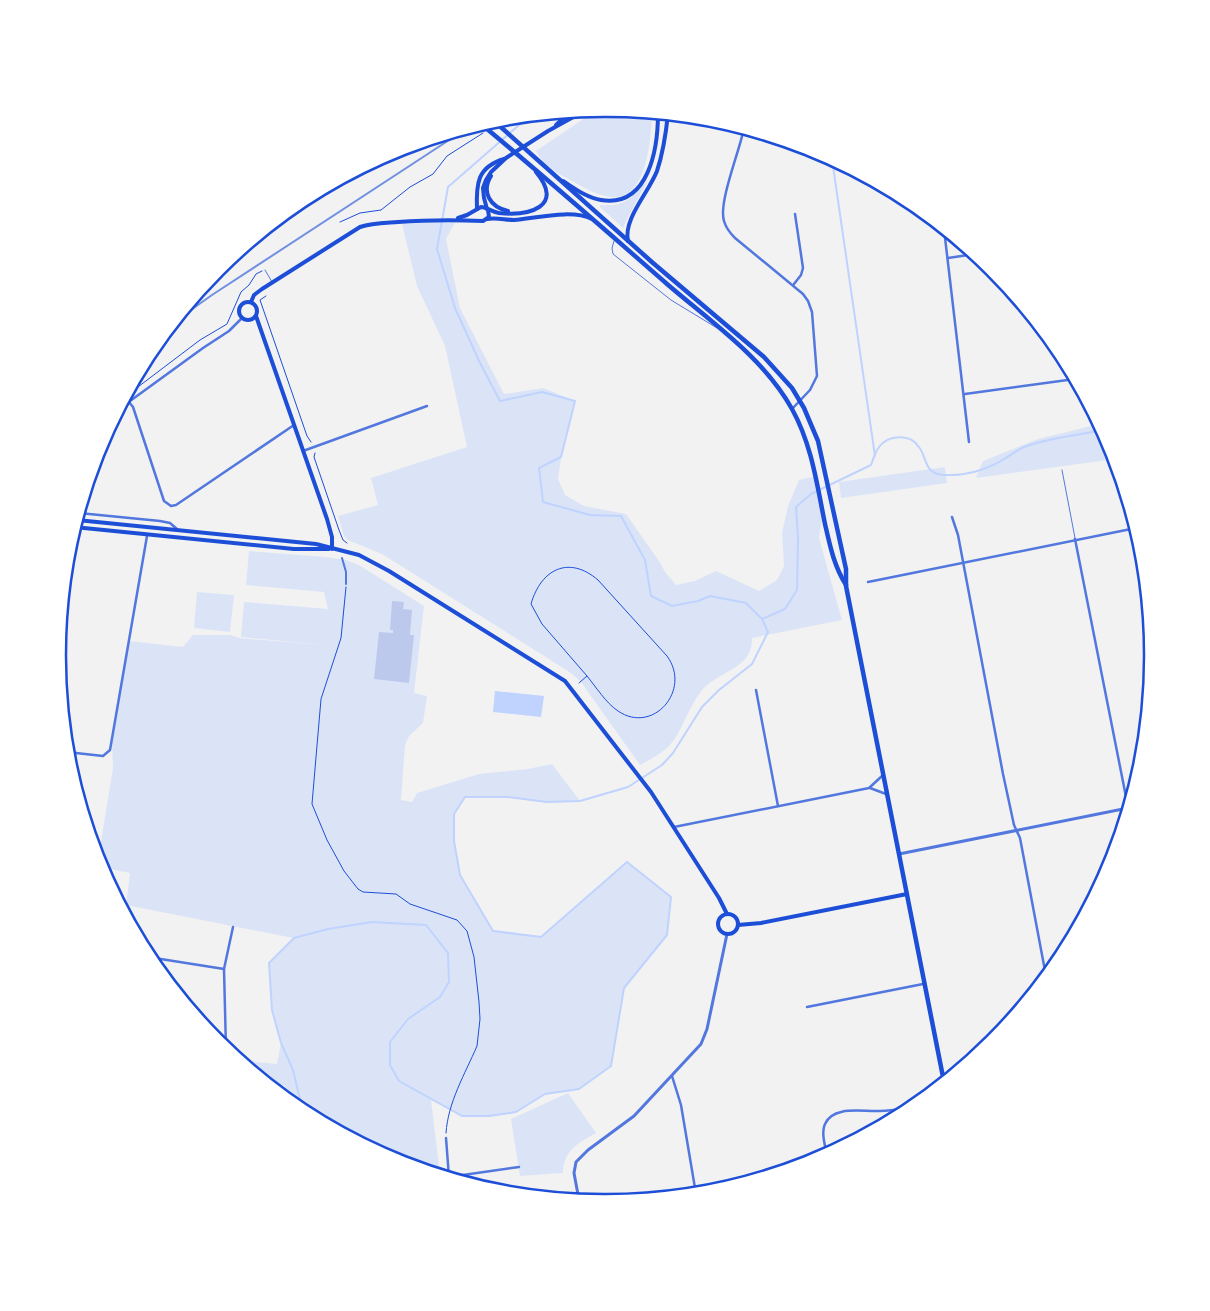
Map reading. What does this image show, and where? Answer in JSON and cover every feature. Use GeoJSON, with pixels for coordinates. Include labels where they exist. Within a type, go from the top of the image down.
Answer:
{"type":"FeatureCollection","features":[{"type":"Feature","properties":{"kind":"main road"},"geometry":{"type":"LineString","coordinates":[[483,221],[475,216],[477,187],[481,175],[493,163],[506,158],[572,118]]}},
{"type":"Feature","properties":{"kind":"main road"},"geometry":{"type":"LineString","coordinates":[[548,131],[562,119]]}},
{"type":"Feature","properties":{"kind":"main road"},"geometry":{"type":"LineString","coordinates":[[559,178],[578,190],[600,200],[612,201],[622,199],[631,194],[645,178],[650,168],[657,141],[658,120]]}},
{"type":"Feature","properties":{"kind":"main road"},"geometry":{"type":"LineString","coordinates":[[628,241],[627,231],[631,219],[649,190],[657,171],[667,120]]}},
{"type":"Feature","properties":{"kind":"main road"},"geometry":{"type":"LineString","coordinates":[[501,127],[628,241],[768,361],[792,388],[814,430],[846,569],[846,586],[943,1075]]}},
{"type":"Feature","properties":{"kind":"main road"},"geometry":{"type":"LineString","coordinates":[[488,130],[722,331],[761,366],[779,388],[792,409],[808,446],[837,571],[846,586]]}},
{"type":"Feature","properties":{"kind":"main road"},"geometry":{"type":"LineString","coordinates":[[483,221],[489,215],[484,198],[484,184],[490,174],[506,158]]}},
{"type":"Feature","properties":{"kind":"main road"},"geometry":{"type":"LineString","coordinates":[[453,219],[482,207],[500,213],[519,212],[540,207],[545,202],[547,190],[542,180],[529,164]]}},
{"type":"Feature","properties":{"kind":"main road"},"geometry":{"type":"LineString","coordinates":[[497,168],[488,183],[488,197],[500,209],[519,212]]}},
{"type":"Feature","properties":{"kind":"main road"},"geometry":{"type":"LineString","coordinates":[[250,302],[254,295],[273,282],[360,227],[381,223],[411,221],[453,219],[483,221],[490,219],[514,220],[578,215],[592,220],[607,231]]}},
{"type":"Feature","properties":{"kind":"main road"},"geometry":{"type":"LineString","coordinates":[[250,302],[257,308],[256,316],[327,519],[332,537],[332,549]]}},
{"type":"Feature","properties":{"kind":"main road"},"geometry":{"type":"LineString","coordinates":[[250,302],[244,303],[240,307],[239,313],[242,318],[249,320],[256,316]]}},
{"type":"Feature","properties":{"kind":"main road"},"geometry":{"type":"LineString","coordinates":[[84,521],[180,532],[316,544],[348,552],[372,561],[559,675],[573,689],[630,763],[651,792],[719,898],[727,914],[735,917],[738,925],[735,931],[727,934],[719,928],[718,922],[727,914]]}},
{"type":"Feature","properties":{"kind":"main road"},"geometry":{"type":"LineString","coordinates":[[82,528],[147,536],[294,549],[332,549]]}},
{"type":"Feature","properties":{"kind":"main road"},"geometry":{"type":"LineString","coordinates":[[738,925],[761,923],[907,894]]}},
{"type":"Feature","properties":{"kind":"street"},"geometry":{"type":"LineString","coordinates":[[743,135],[724,202],[724,220],[728,230],[735,238],[793,285],[808,301],[812,312],[817,376],[814,384],[792,409]]}},
{"type":"Feature","properties":{"kind":"street"},"geometry":{"type":"LineString","coordinates":[[793,285],[801,276],[803,268],[795,214]]}},
{"type":"Feature","properties":{"kind":"street"},"geometry":{"type":"LineString","coordinates":[[945,238],[969,442]]}},
{"type":"Feature","properties":{"kind":"street"},"geometry":{"type":"LineString","coordinates":[[948,258],[966,255]]}},
{"type":"Feature","properties":{"kind":"street"},"geometry":{"type":"LineString","coordinates":[[242,318],[229,331],[130,402],[164,501],[171,506],[176,505],[294,425]]}},
{"type":"Feature","properties":{"kind":"street"},"geometry":{"type":"LineString","coordinates":[[964,394],[1068,380]]}},
{"type":"Feature","properties":{"kind":"street"},"geometry":{"type":"LineString","coordinates":[[303,451],[427,406]]}},
{"type":"Feature","properties":{"kind":"street"},"geometry":{"type":"LineString","coordinates":[[86,514],[160,521],[170,523],[180,532]]}},
{"type":"Feature","properties":{"kind":"street"},"geometry":{"type":"LineString","coordinates":[[952,517],[963,563],[1003,774],[1016,830],[1020,838],[1044,967]]}},
{"type":"Feature","properties":{"kind":"street"},"geometry":{"type":"LineString","coordinates":[[868,582],[1128,529]]}},
{"type":"Feature","properties":{"kind":"street"},"geometry":{"type":"LineString","coordinates":[[76,753],[103,756],[110,750],[147,536]]}},
{"type":"Feature","properties":{"kind":"street"},"geometry":{"type":"LineString","coordinates":[[1075,539],[1125,794]]}},
{"type":"Feature","properties":{"kind":"street"},"geometry":{"type":"LineString","coordinates":[[342,558],[346,572],[346,584]]}},
{"type":"Feature","properties":{"kind":"street"},"geometry":{"type":"LineString","coordinates":[[756,690],[778,806]]}},
{"type":"Feature","properties":{"kind":"street"},"geometry":{"type":"LineString","coordinates":[[672,827],[868,788],[883,775]]}},
{"type":"Feature","properties":{"kind":"street"},"geometry":{"type":"LineString","coordinates":[[868,788],[887,794]]}},
{"type":"Feature","properties":{"kind":"street"},"geometry":{"type":"LineString","coordinates":[[899,854],[1121,809]]}},
{"type":"Feature","properties":{"kind":"street"},"geometry":{"type":"LineString","coordinates":[[226,1038],[224,970],[233,927]]}},
{"type":"Feature","properties":{"kind":"street"},"geometry":{"type":"LineString","coordinates":[[577,1193],[574,1173],[576,1162],[588,1150],[626,1123],[696,1049],[704,1038],[727,934]]}},
{"type":"Feature","properties":{"kind":"street"},"geometry":{"type":"LineString","coordinates":[[160,959],[224,970]]}},
{"type":"Feature","properties":{"kind":"street"},"geometry":{"type":"LineString","coordinates":[[807,1007],[924,984]]}},
{"type":"Feature","properties":{"kind":"street"},"geometry":{"type":"LineString","coordinates":[[672,1075],[681,1105],[695,1187]]}},
{"type":"Feature","properties":{"kind":"street"},"geometry":{"type":"LineString","coordinates":[[825,1147],[823,1134],[824,1125],[829,1117],[849,1111],[892,1110]]}},
{"type":"Feature","properties":{"kind":"street"},"geometry":{"type":"LineString","coordinates":[[446,1138],[448,1171]]}},
{"type":"Feature","properties":{"kind":"street"},"geometry":{"type":"LineString","coordinates":[[464,1175],[519,1166]]}},
{"type":"Feature","properties":{"kind":"lane"},"geometry":{"type":"LineString","coordinates":[[615,238],[612,248],[613,254],[668,298],[722,331]]}},
{"type":"Feature","properties":{"kind":"lane"},"geometry":{"type":"LineString","coordinates":[[265,270],[273,282]]}},
{"type":"Feature","properties":{"kind":"lane"},"geometry":{"type":"LineString","coordinates":[[1062,470],[1075,539]]}},
{"type":"Feature","properties":{"kind":"path"},"geometry":{"type":"LineString","coordinates":[[340,222],[360,213],[381,210],[410,187],[433,174],[447,156],[488,130]]}},
{"type":"Feature","properties":{"kind":"path"},"geometry":{"type":"LineString","coordinates":[[137,388],[200,340],[227,324],[241,292],[249,285],[256,274],[265,270]]}},
{"type":"Feature","properties":{"kind":"path"},"geometry":{"type":"LineString","coordinates":[[266,296],[260,300],[307,436],[311,442]]}},
{"type":"Feature","properties":{"kind":"path"},"geometry":{"type":"LineString","coordinates":[[315,453],[314,457],[339,530],[343,540],[347,543]]}},
{"type":"Feature","properties":{"kind":"path"},"geometry":{"type":"LineString","coordinates":[[566,567],[579,568],[598,580],[667,656],[673,666],[676,680],[671,699],[666,705],[655,713],[636,717],[617,711],[587,676],[542,624],[531,604],[538,585],[543,579],[549,573],[566,567]]}},
{"type":"Feature","properties":{"kind":"path"},"geometry":{"type":"LineString","coordinates":[[346,584],[341,638],[321,699],[312,804],[327,840],[344,871],[358,889],[363,892],[396,894],[404,901],[416,907],[458,920],[467,931],[474,957],[480,1019],[476,1046],[454,1099],[447,1123],[446,1138]]}},
{"type":"Feature","properties":{"kind":"path"},"geometry":{"type":"LineString","coordinates":[[579,683],[587,676]]}},
{"type":"Feature","properties":{"kind":"shaded area"},"geometry":{"type":"Polygon","coordinates":[[[585,118],[652,119],[645,166],[640,179],[623,196],[610,197],[587,189],[552,170],[539,157],[536,151],[585,118]]]}},
{"type":"Feature","properties":{"kind":"shaded area"},"geometry":{"type":"Polygon","coordinates":[[[648,180],[623,228],[600,207],[600,205],[623,202],[648,180]]]}},
{"type":"Feature","properties":{"kind":"shaded area"},"geometry":{"type":"Polygon","coordinates":[[[456,221],[446,239],[460,308],[504,394],[543,388],[575,401],[561,457],[558,479],[565,495],[584,506],[626,514],[665,572],[676,585],[695,581],[716,571],[759,591],[777,580],[784,566],[782,533],[788,506],[799,480],[816,476],[823,512],[819,538],[842,620],[752,638],[748,656],[736,667],[712,681],[699,694],[672,743],[666,749],[640,765],[581,682],[571,673],[382,554],[348,540],[344,536],[338,516],[378,505],[371,478],[467,447],[445,346],[417,286],[402,224],[456,221]]]}},
{"type":"Feature","properties":{"kind":"shaded area"},"geometry":{"type":"Polygon","coordinates":[[[1092,426],[1107,460],[976,478],[983,461],[1038,439],[1092,426]]]}},
{"type":"Feature","properties":{"kind":"shaded area"},"geometry":{"type":"Polygon","coordinates":[[[945,467],[947,483],[841,498],[839,482],[945,467]]]}},
{"type":"Feature","properties":{"kind":"shaded area"},"geometry":{"type":"Polygon","coordinates":[[[249,551],[326,557],[346,560],[359,565],[424,606],[414,693],[427,696],[423,723],[409,736],[405,745],[401,800],[412,802],[417,793],[479,774],[528,769],[552,764],[580,801],[547,802],[508,797],[465,797],[454,814],[454,841],[460,875],[493,930],[541,937],[627,862],[671,897],[667,935],[624,988],[611,1066],[579,1089],[545,1094],[516,1112],[489,1116],[462,1116],[431,1100],[439,1168],[367,1139],[336,1122],[285,1088],[285,1086],[277,1083],[250,1061],[277,1064],[281,1043],[272,1010],[269,963],[293,938],[128,905],[126,902],[130,873],[110,869],[101,844],[113,768],[112,744],[129,641],[183,647],[193,635],[231,635],[239,638],[325,645],[241,637],[244,602],[328,609],[324,592],[246,585],[249,551]]]}},
{"type":"Feature","properties":{"kind":"shaded area"},"geometry":{"type":"Polygon","coordinates":[[[197,592],[234,595],[230,632],[194,628],[197,592]]]}},
{"type":"Feature","properties":{"kind":"shaded area"},"geometry":{"type":"Polygon","coordinates":[[[568,1093],[596,1133],[573,1148],[566,1159],[563,1173],[520,1176],[511,1119],[568,1093]]]}},
{"type":"Feature","properties":{"kind":"water"},"geometry":{"type":"Polygon","coordinates":[[[495,691],[544,696],[541,717],[493,712],[495,691]]]}},
{"type":"Feature","properties":{"kind":"building"},"geometry":{"type":"Polygon","coordinates":[[[392,601],[404,602],[403,609],[412,610],[410,635],[414,635],[409,683],[374,679],[379,632],[393,633],[393,630],[390,630],[392,601]]]}},
{"type":"Feature","properties":{"kind":"waterway"},"geometry":{"type":"LineString","coordinates":[[300,1099],[293,1070],[281,1043],[272,1010],[269,963],[294,938],[328,929],[372,922],[426,925],[448,953],[449,982],[440,997],[408,1019],[390,1042],[390,1065],[399,1081],[462,1116],[489,1116],[516,1112],[545,1094],[579,1089],[611,1066],[624,988],[667,935],[671,897],[627,862],[541,937],[493,931],[460,875],[454,841],[454,814],[465,797],[508,797],[547,802],[580,801],[628,787],[662,765],[673,753],[702,707],[719,690],[752,664],[768,632],[762,619],[746,603],[710,596],[698,601],[672,606],[651,596],[645,560],[621,516],[590,515],[543,502],[539,468],[561,457],[575,401],[542,392],[500,401],[455,308],[437,249],[448,187],[521,123]]}},
{"type":"Feature","properties":{"kind":"waterway"},"geometry":{"type":"LineString","coordinates":[[833,168],[875,456]]}},
{"type":"Feature","properties":{"kind":"waterway"},"geometry":{"type":"LineString","coordinates":[[762,619],[785,609],[797,590],[798,538],[796,507],[811,494],[871,465],[878,449],[888,440],[899,437],[910,439],[919,447],[929,469],[938,474],[953,475],[983,469],[997,463],[1021,448],[1033,444],[1095,431]]}},
{"type":"Feature","properties":{"kind":"railway"},"geometry":{"type":"LineString","coordinates":[[194,308],[449,140]]}}]}
